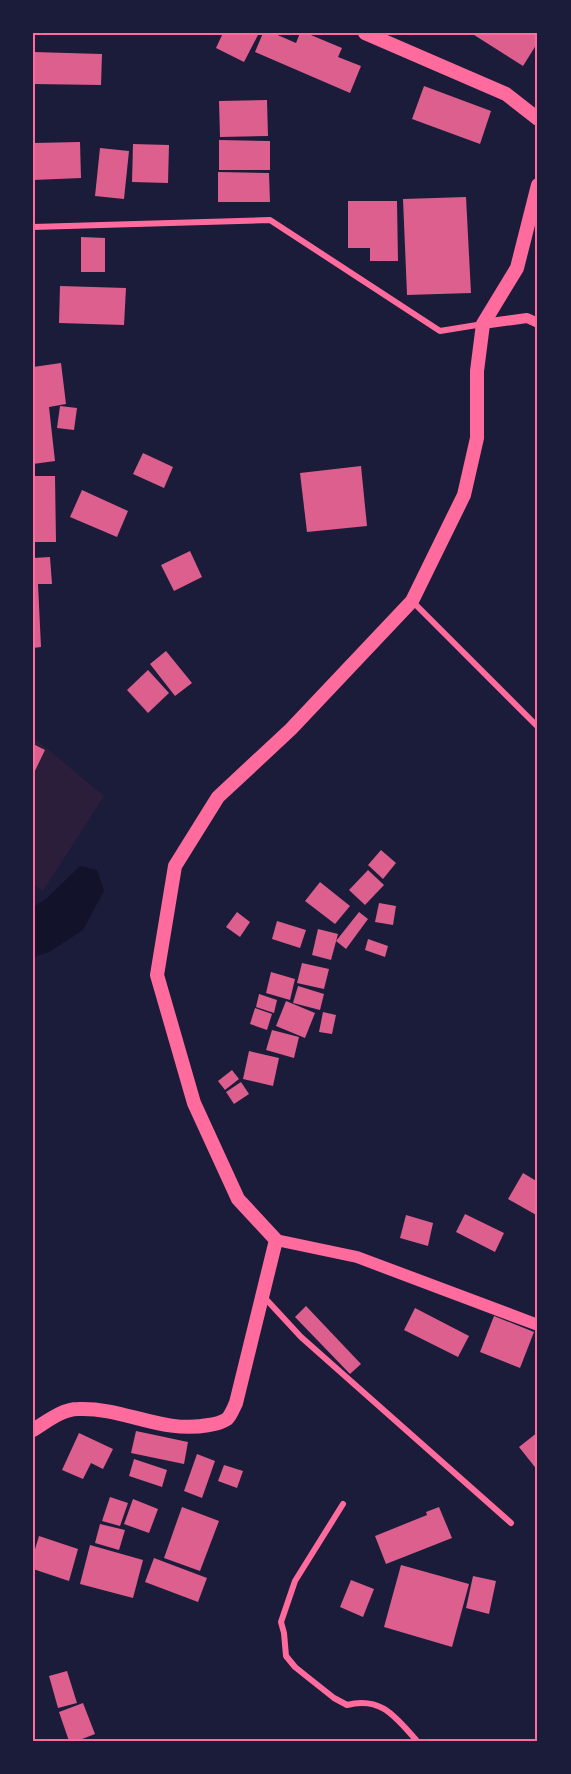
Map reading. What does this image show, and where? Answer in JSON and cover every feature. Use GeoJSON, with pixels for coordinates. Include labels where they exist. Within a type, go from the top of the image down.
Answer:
{"type":"FeatureCollection","features":[{"type":"Feature","properties":{"kind":"main road"},"geometry":{"type":"LineString","coordinates":[[366,33],[506,94],[538,119]]}},
{"type":"Feature","properties":{"kind":"main road"},"geometry":{"type":"LineString","coordinates":[[538,185],[517,268],[483,324],[477,371],[477,438],[464,495],[412,600],[291,729],[218,797],[175,866],[157,975],[194,1103],[238,1199],[276,1240],[357,1257],[538,1325]]}},
{"type":"Feature","properties":{"kind":"main road"},"geometry":{"type":"LineString","coordinates":[[33,1430],[76,1408],[105,1411],[170,1427],[195,1428],[225,1420],[230,1416],[236,1403],[276,1240]]}},
{"type":"Feature","properties":{"kind":"street"},"geometry":{"type":"LineString","coordinates":[[33,227],[270,219],[440,331],[527,318],[538,323]]}},
{"type":"Feature","properties":{"kind":"street"},"geometry":{"type":"LineString","coordinates":[[412,600],[538,727]]}},
{"type":"Feature","properties":{"kind":"street"},"geometry":{"type":"LineString","coordinates":[[262,1295],[301,1337],[511,1523]]}},
{"type":"Feature","properties":{"kind":"street"},"geometry":{"type":"LineString","coordinates":[[343,1504],[295,1581],[281,1622],[286,1656],[295,1667],[334,1698],[347,1705],[359,1702],[379,1705],[394,1715],[417,1741]]}},
{"type":"Feature","properties":{"kind":"shaded area"},"geometry":{"type":"Polygon","coordinates":[[[33,737],[104,796],[43,891],[33,884],[33,737]]]}},
{"type":"Feature","properties":{"kind":"shaded area"},"geometry":{"type":"Polygon","coordinates":[[[80,866],[97,870],[104,891],[83,930],[49,952],[33,957],[33,907],[46,899],[80,866]]]}},
{"type":"Feature","properties":{"kind":"building"},"geometry":{"type":"Polygon","coordinates":[[[223,33],[259,33],[244,62],[216,48],[223,33]]]}},
{"type":"Feature","properties":{"kind":"building"},"geometry":{"type":"Polygon","coordinates":[[[263,33],[273,33],[296,43],[300,33],[306,33],[342,48],[338,57],[361,66],[350,93],[255,52],[263,33]]]}},
{"type":"Feature","properties":{"kind":"building"},"geometry":{"type":"Polygon","coordinates":[[[471,33],[538,33],[538,42],[523,66],[471,33]]]}},
{"type":"Feature","properties":{"kind":"building"},"geometry":{"type":"Polygon","coordinates":[[[33,52],[102,54],[101,85],[33,84],[33,52]]]}},
{"type":"Feature","properties":{"kind":"building"},"geometry":{"type":"Polygon","coordinates":[[[424,86],[491,111],[480,144],[412,119],[424,86]]]}},
{"type":"Feature","properties":{"kind":"building"},"geometry":{"type":"Polygon","coordinates":[[[267,100],[268,136],[220,137],[219,101],[267,100]]]}},
{"type":"Feature","properties":{"kind":"building"},"geometry":{"type":"Polygon","coordinates":[[[219,140],[270,141],[270,170],[219,170],[219,140]]]}},
{"type":"Feature","properties":{"kind":"building"},"geometry":{"type":"Polygon","coordinates":[[[80,142],[81,178],[33,180],[33,143],[80,142]]]}},
{"type":"Feature","properties":{"kind":"building"},"geometry":{"type":"Polygon","coordinates":[[[133,144],[169,145],[168,183],[132,182],[133,144]]]}},
{"type":"Feature","properties":{"kind":"building"},"geometry":{"type":"Polygon","coordinates":[[[100,148],[129,151],[124,199],[95,196],[100,148]]]}},
{"type":"Feature","properties":{"kind":"building"},"geometry":{"type":"Polygon","coordinates":[[[218,172],[269,173],[270,202],[218,202],[218,172]]]}},
{"type":"Feature","properties":{"kind":"building"},"geometry":{"type":"Polygon","coordinates":[[[466,197],[471,293],[407,295],[403,199],[466,197]]]}},
{"type":"Feature","properties":{"kind":"building"},"geometry":{"type":"Polygon","coordinates":[[[348,201],[397,201],[398,261],[370,261],[370,248],[348,248],[348,201]]]}},
{"type":"Feature","properties":{"kind":"building"},"geometry":{"type":"Polygon","coordinates":[[[81,237],[105,238],[105,272],[81,272],[81,237]]]}},
{"type":"Feature","properties":{"kind":"building"},"geometry":{"type":"Polygon","coordinates":[[[60,286],[126,288],[124,325],[59,323],[60,286]]]}},
{"type":"Feature","properties":{"kind":"building"},"geometry":{"type":"Polygon","coordinates":[[[61,363],[66,404],[49,407],[55,461],[33,464],[33,367],[61,363]]]}},
{"type":"Feature","properties":{"kind":"building"},"geometry":{"type":"Polygon","coordinates":[[[60,406],[77,408],[74,430],[57,428],[60,406]]]}},
{"type":"Feature","properties":{"kind":"building"},"geometry":{"type":"Polygon","coordinates":[[[143,453],[173,467],[164,488],[133,474],[143,453]]]}},
{"type":"Feature","properties":{"kind":"building"},"geometry":{"type":"Polygon","coordinates":[[[361,466],[367,526],[307,532],[300,473],[361,466]]]}},
{"type":"Feature","properties":{"kind":"building"},"geometry":{"type":"Polygon","coordinates":[[[33,476],[55,476],[56,542],[33,542],[33,476]]]}},
{"type":"Feature","properties":{"kind":"building"},"geometry":{"type":"Polygon","coordinates":[[[82,490],[128,511],[117,537],[70,517],[82,490]]]}},
{"type":"Feature","properties":{"kind":"building"},"geometry":{"type":"Polygon","coordinates":[[[190,551],[202,577],[174,591],[161,565],[190,551]]]}},
{"type":"Feature","properties":{"kind":"building"},"geometry":{"type":"Polygon","coordinates":[[[50,557],[52,584],[38,584],[41,647],[33,648],[33,558],[50,557]]]}},
{"type":"Feature","properties":{"kind":"building"},"geometry":{"type":"Polygon","coordinates":[[[166,651],[192,683],[175,696],[150,664],[166,651]]]}},
{"type":"Feature","properties":{"kind":"building"},"geometry":{"type":"Polygon","coordinates":[[[148,670],[169,693],[148,713],[127,690],[148,670]]]}},
{"type":"Feature","properties":{"kind":"building"},"geometry":{"type":"Polygon","coordinates":[[[33,744],[45,750],[33,775],[33,744]]]}},
{"type":"Feature","properties":{"kind":"building"},"geometry":{"type":"Polygon","coordinates":[[[381,850],[396,863],[383,879],[368,865],[381,850]]]}},
{"type":"Feature","properties":{"kind":"building"},"geometry":{"type":"Polygon","coordinates":[[[368,870],[384,885],[365,905],[349,890],[368,870]]]}},
{"type":"Feature","properties":{"kind":"building"},"geometry":{"type":"Polygon","coordinates":[[[320,882],[350,906],[335,924],[305,901],[320,882]]]}},
{"type":"Feature","properties":{"kind":"building"},"geometry":{"type":"Polygon","coordinates":[[[379,903],[396,906],[393,925],[375,922],[379,903]]]}},
{"type":"Feature","properties":{"kind":"building"},"geometry":{"type":"Polygon","coordinates":[[[237,912],[250,922],[240,937],[226,927],[237,912]]]}},
{"type":"Feature","properties":{"kind":"building"},"geometry":{"type":"Polygon","coordinates":[[[359,912],[368,919],[346,949],[336,941],[359,912]]]}},
{"type":"Feature","properties":{"kind":"building"},"geometry":{"type":"Polygon","coordinates":[[[277,921],[306,930],[300,948],[272,939],[277,921]]]}},
{"type":"Feature","properties":{"kind":"building"},"geometry":{"type":"Polygon","coordinates":[[[318,929],[338,934],[331,960],[312,955],[318,929]]]}},
{"type":"Feature","properties":{"kind":"building"},"geometry":{"type":"Polygon","coordinates":[[[368,939],[388,946],[385,957],[365,950],[368,939]]]}},
{"type":"Feature","properties":{"kind":"building"},"geometry":{"type":"Polygon","coordinates":[[[302,963],[329,969],[324,989],[297,983],[302,963]]]}},
{"type":"Feature","properties":{"kind":"building"},"geometry":{"type":"Polygon","coordinates":[[[271,972],[295,979],[290,1000],[266,993],[271,972]]]}},
{"type":"Feature","properties":{"kind":"building"},"geometry":{"type":"Polygon","coordinates":[[[298,986],[324,994],[320,1010],[293,1003],[298,986]]]}},
{"type":"Feature","properties":{"kind":"building"},"geometry":{"type":"Polygon","coordinates":[[[259,994],[277,1000],[274,1013],[256,1007],[259,994]]]}},
{"type":"Feature","properties":{"kind":"building"},"geometry":{"type":"Polygon","coordinates":[[[286,1001],[315,1013],[305,1038],[276,1026],[286,1001]]]}},
{"type":"Feature","properties":{"kind":"building"},"geometry":{"type":"Polygon","coordinates":[[[255,1008],[272,1014],[267,1030],[250,1024],[255,1008]]]}},
{"type":"Feature","properties":{"kind":"building"},"geometry":{"type":"Polygon","coordinates":[[[323,1012],[336,1015],[332,1034],[319,1032],[323,1012]]]}},
{"type":"Feature","properties":{"kind":"building"},"geometry":{"type":"Polygon","coordinates":[[[272,1030],[299,1037],[294,1058],[266,1050],[272,1030]]]}},
{"type":"Feature","properties":{"kind":"building"},"geometry":{"type":"Polygon","coordinates":[[[249,1051],[279,1058],[273,1086],[243,1079],[249,1051]]]}},
{"type":"Feature","properties":{"kind":"building"},"geometry":{"type":"Polygon","coordinates":[[[232,1070],[239,1079],[225,1090],[218,1081],[232,1070]]]}},
{"type":"Feature","properties":{"kind":"building"},"geometry":{"type":"Polygon","coordinates":[[[241,1082],[249,1094],[234,1104],[226,1092],[241,1082]]]}},
{"type":"Feature","properties":{"kind":"building"},"geometry":{"type":"Polygon","coordinates":[[[523,1173],[538,1182],[538,1216],[508,1199],[523,1173]]]}},
{"type":"Feature","properties":{"kind":"building"},"geometry":{"type":"Polygon","coordinates":[[[465,1214],[504,1233],[495,1252],[456,1232],[465,1214]]]}},
{"type":"Feature","properties":{"kind":"building"},"geometry":{"type":"Polygon","coordinates":[[[406,1215],[433,1223],[428,1246],[400,1238],[406,1215]]]}},
{"type":"Feature","properties":{"kind":"building"},"geometry":{"type":"Polygon","coordinates":[[[306,1306],[361,1364],[350,1374],[295,1317],[306,1306]]]}},
{"type":"Feature","properties":{"kind":"building"},"geometry":{"type":"Polygon","coordinates":[[[415,1308],[469,1336],[458,1357],[404,1330],[415,1308]]]}},
{"type":"Feature","properties":{"kind":"building"},"geometry":{"type":"Polygon","coordinates":[[[494,1316],[534,1332],[520,1368],[480,1352],[494,1316]]]}},
{"type":"Feature","properties":{"kind":"building"},"geometry":{"type":"Polygon","coordinates":[[[136,1431],[188,1442],[184,1464],[131,1453],[136,1431]]]}},
{"type":"Feature","properties":{"kind":"building"},"geometry":{"type":"Polygon","coordinates":[[[538,1432],[538,1471],[519,1447],[538,1432]]]}},
{"type":"Feature","properties":{"kind":"building"},"geometry":{"type":"Polygon","coordinates":[[[79,1433],[113,1449],[103,1469],[91,1463],[83,1479],[62,1470],[79,1433]]]}},
{"type":"Feature","properties":{"kind":"building"},"geometry":{"type":"Polygon","coordinates":[[[197,1454],[215,1461],[202,1498],[184,1491],[197,1454]]]}},
{"type":"Feature","properties":{"kind":"building"},"geometry":{"type":"Polygon","coordinates":[[[134,1459],[167,1470],[162,1487],[129,1476],[134,1459]]]}},
{"type":"Feature","properties":{"kind":"building"},"geometry":{"type":"Polygon","coordinates":[[[224,1465],[243,1471],[237,1488],[218,1481],[224,1465]]]}},
{"type":"Feature","properties":{"kind":"building"},"geometry":{"type":"Polygon","coordinates":[[[110,1497],[128,1503],[120,1526],[102,1521],[110,1497]]]}},
{"type":"Feature","properties":{"kind":"building"},"geometry":{"type":"Polygon","coordinates":[[[133,1499],[158,1509],[149,1533],[124,1524],[133,1499]]]}},
{"type":"Feature","properties":{"kind":"building"},"geometry":{"type":"Polygon","coordinates":[[[182,1507],[219,1521],[200,1571],[164,1558],[182,1507]]]}},
{"type":"Feature","properties":{"kind":"building"},"geometry":{"type":"Polygon","coordinates":[[[439,1507],[452,1538],[386,1564],[375,1536],[427,1515],[426,1512],[439,1507]]]}},
{"type":"Feature","properties":{"kind":"building"},"geometry":{"type":"Polygon","coordinates":[[[100,1524],[125,1530],[119,1550],[95,1543],[100,1524]]]}},
{"type":"Feature","properties":{"kind":"building"},"geometry":{"type":"Polygon","coordinates":[[[39,1536],[78,1549],[69,1581],[33,1569],[33,1556],[39,1536]]]}},
{"type":"Feature","properties":{"kind":"building"},"geometry":{"type":"Polygon","coordinates":[[[90,1545],[143,1560],[133,1598],[80,1584],[90,1545]]]}},
{"type":"Feature","properties":{"kind":"building"},"geometry":{"type":"Polygon","coordinates":[[[154,1558],[207,1578],[198,1602],[145,1582],[154,1558]]]}},
{"type":"Feature","properties":{"kind":"building"},"geometry":{"type":"Polygon","coordinates":[[[401,1565],[469,1584],[452,1647],[384,1627],[401,1565]]]}},
{"type":"Feature","properties":{"kind":"building"},"geometry":{"type":"Polygon","coordinates":[[[473,1576],[496,1581],[489,1614],[466,1608],[473,1576]]]}},
{"type":"Feature","properties":{"kind":"building"},"geometry":{"type":"Polygon","coordinates":[[[351,1580],[374,1589],[363,1617],[340,1607],[351,1580]]]}},
{"type":"Feature","properties":{"kind":"building"},"geometry":{"type":"Polygon","coordinates":[[[67,1671],[77,1703],[58,1708],[49,1676],[67,1671]]]}},
{"type":"Feature","properties":{"kind":"building"},"geometry":{"type":"Polygon","coordinates":[[[83,1703],[95,1734],[77,1741],[69,1741],[59,1712],[83,1703]]]}}]}
